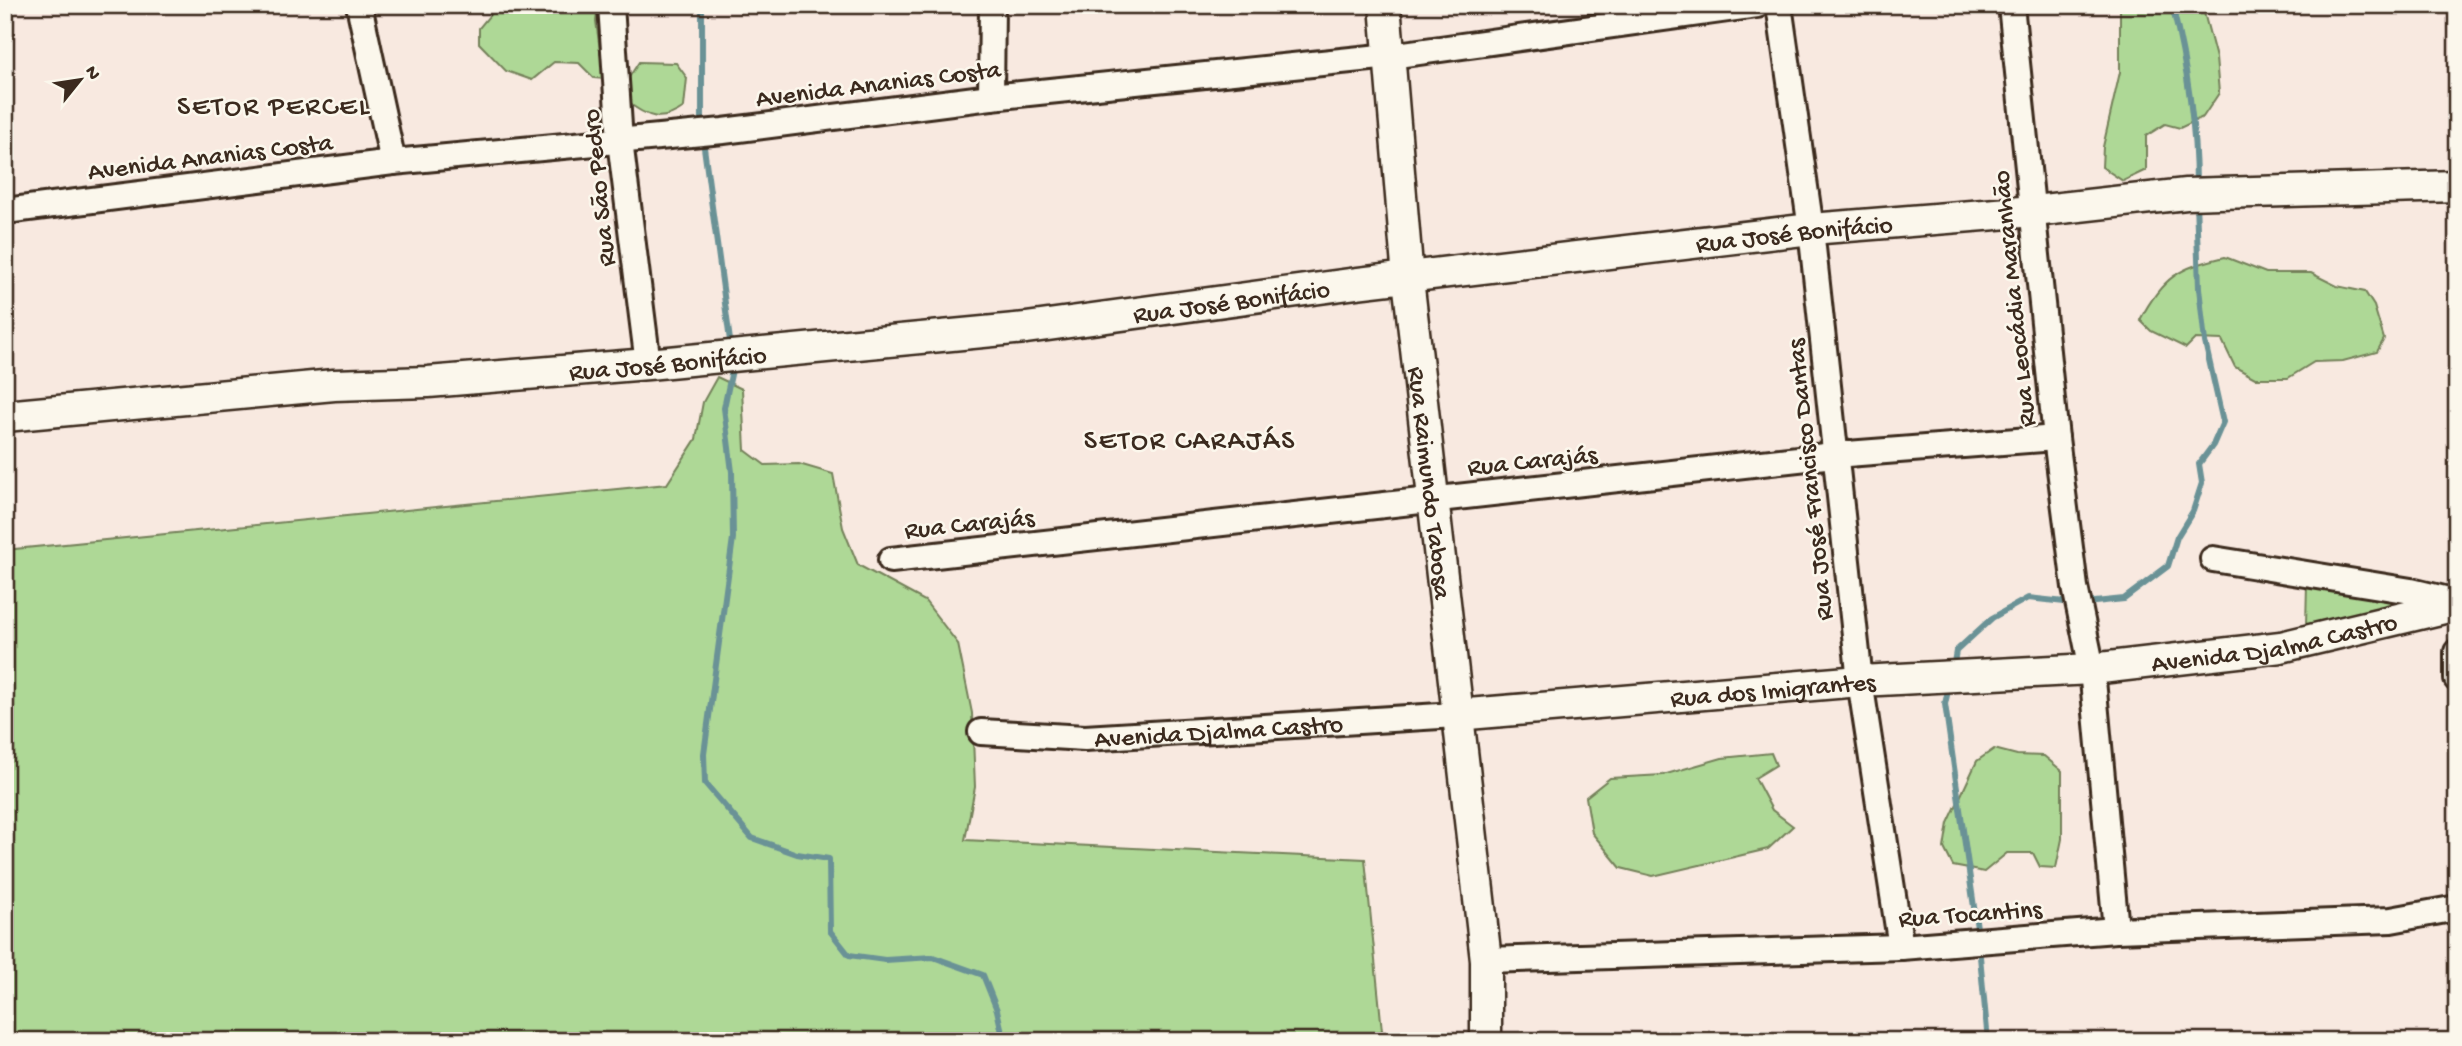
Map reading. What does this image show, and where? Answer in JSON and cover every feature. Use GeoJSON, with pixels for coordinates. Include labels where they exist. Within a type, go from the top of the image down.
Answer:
{"type":"FeatureCollection","features":[{"type":"Feature","properties":{"kind":"street"},"geometry":{"type":"LineString","coordinates":[[359,5],[393,162]]}},
{"type":"Feature","properties":{"kind":"street","name":"Rua São Pedro"},"geometry":{"type":"LineString","coordinates":[[611,5],[620,141],[649,364]]}},
{"type":"Feature","properties":{"kind":"street"},"geometry":{"type":"LineString","coordinates":[[991,97],[992,5]]}},
{"type":"Feature","properties":{"kind":"street","name":"Rua Raimundo Tabosa"},"geometry":{"type":"LineString","coordinates":[[1385,5],[1408,279],[1486,960],[1486,1041]]}},
{"type":"Feature","properties":{"kind":"street","name":"Avenida Ananias Costa"},"geometry":{"type":"LineString","coordinates":[[5,211],[393,162],[723,131],[991,97],[1391,56],[1757,5]]}},
{"type":"Feature","properties":{"kind":"street","name":"Rua José Francisco Dantas"},"geometry":{"type":"LineString","coordinates":[[1779,5],[1811,229],[1860,681],[1901,947]]}},
{"type":"Feature","properties":{"kind":"street","name":"Rua Leocádia Maranhão"},"geometry":{"type":"LineString","coordinates":[[2011,5],[2056,438],[2077,598],[2092,668],[2116,930]]}},
{"type":"Feature","properties":{"kind":"street","name":"Rua José Bonifácio"},"geometry":{"type":"LineString","coordinates":[[5,416],[334,385],[428,382],[649,364],[1026,328],[1811,229],[2034,211],[2196,193],[2457,186]]}},
{"type":"Feature","properties":{"kind":"street","name":"Rua Carajás"},"geometry":{"type":"LineString","coordinates":[[891,560],[1834,455],[2056,438]]}},
{"type":"Feature","properties":{"kind":"street"},"geometry":{"type":"LineString","coordinates":[[2213,559],[2412,591],[2457,604]]}},
{"type":"Feature","properties":{"kind":"street","name":"Avenida Djalma Castro"},"geometry":{"type":"LineString","coordinates":[[2092,668],[2281,647],[2457,604]]}},
{"type":"Feature","properties":{"kind":"street"},"geometry":{"type":"LineString","coordinates":[[2457,652],[2457,679]]}},
{"type":"Feature","properties":{"kind":"street","name":"Rua dos Imigrantes"},"geometry":{"type":"LineString","coordinates":[[1456,715],[1860,681],[2092,668]]}},
{"type":"Feature","properties":{"kind":"street","name":"Avenida Djalma Castro"},"geometry":{"type":"LineString","coordinates":[[981,732],[1086,738],[1456,715]]}},
{"type":"Feature","properties":{"kind":"street","name":"Rua Tocantins"},"geometry":{"type":"LineString","coordinates":[[1486,960],[1901,947],[2116,930],[2391,920],[2457,908]]}},
{"type":"Feature","properties":{"kind":"green space"},"geometry":{"type":"Polygon","coordinates":[[[498,5],[598,5],[596,21],[604,79],[594,78],[579,63],[554,62],[532,80],[506,71],[479,43],[479,28],[498,5]]]}},
{"type":"Feature","properties":{"kind":"green space"},"geometry":{"type":"Polygon","coordinates":[[[2120,5],[2202,5],[2216,58],[2219,93],[2203,117],[2180,128],[2165,124],[2146,136],[2146,170],[2123,181],[2102,167],[2103,147],[2120,72],[2120,5]]]}},
{"type":"Feature","properties":{"kind":"green space"},"geometry":{"type":"Polygon","coordinates":[[[639,62],[676,63],[687,78],[684,107],[668,116],[655,117],[627,102],[626,82],[639,62]]]}},
{"type":"Feature","properties":{"kind":"green space"},"geometry":{"type":"Polygon","coordinates":[[[2225,257],[2266,273],[2311,273],[2337,286],[2365,292],[2374,306],[2384,339],[2377,352],[2343,361],[2314,362],[2288,378],[2255,378],[2235,367],[2222,340],[2195,339],[2186,348],[2151,331],[2140,320],[2157,293],[2174,276],[2196,265],[2225,257]]]}},
{"type":"Feature","properties":{"kind":"green space"},"geometry":{"type":"Polygon","coordinates":[[[717,377],[742,389],[745,450],[765,465],[799,464],[833,474],[843,528],[858,565],[925,601],[958,644],[972,713],[975,787],[965,840],[1365,859],[1383,1041],[5,1041],[5,550],[667,484],[696,439],[703,402],[717,377]]]}},
{"type":"Feature","properties":{"kind":"green space"},"geometry":{"type":"Polygon","coordinates":[[[2307,584],[2433,603],[2306,625],[2307,584]]]}},
{"type":"Feature","properties":{"kind":"green space"},"geometry":{"type":"Polygon","coordinates":[[[1994,749],[2017,755],[2044,756],[2062,771],[2062,839],[2056,868],[2040,867],[2033,853],[2007,853],[1984,872],[1953,866],[1944,848],[1948,823],[1977,761],[1994,749]]]}},
{"type":"Feature","properties":{"kind":"green space"},"geometry":{"type":"Polygon","coordinates":[[[1771,753],[1776,765],[1755,778],[1772,810],[1793,826],[1768,849],[1653,876],[1621,868],[1592,833],[1586,797],[1610,778],[1663,775],[1722,758],[1771,753]]]}},
{"type":"Feature","properties":{"kind":"waterway"},"geometry":{"type":"LineString","coordinates":[[702,5],[702,129]]}},
{"type":"Feature","properties":{"kind":"waterway"},"geometry":{"type":"LineString","coordinates":[[2172,5],[2190,95],[2196,187]]}},
{"type":"Feature","properties":{"kind":"waterway"},"geometry":{"type":"LineString","coordinates":[[703,140],[731,348]]}},
{"type":"Feature","properties":{"kind":"waterway"},"geometry":{"type":"LineString","coordinates":[[2085,603],[2124,599],[2168,566],[2177,537],[2193,511],[2202,483],[2199,464],[2213,445],[2223,422],[2205,342],[2199,288],[2196,201]]}},
{"type":"Feature","properties":{"kind":"waterway"},"geometry":{"type":"LineString","coordinates":[[733,365],[724,408],[732,472],[733,538],[704,754],[705,783],[752,838],[797,854],[829,859],[830,931],[849,955],[885,960],[933,957],[983,975],[997,1010],[1003,1037],[999,1041]]}},
{"type":"Feature","properties":{"kind":"waterway"},"geometry":{"type":"LineString","coordinates":[[1953,668],[1956,651],[1992,618],[2028,598],[2074,603]]}},
{"type":"Feature","properties":{"kind":"waterway"},"geometry":{"type":"LineString","coordinates":[[1949,686],[1945,704],[1978,935]]}},
{"type":"Feature","properties":{"kind":"waterway"},"geometry":{"type":"LineString","coordinates":[[1979,946],[1988,1041]]}},
{"type":"Feature","properties":{"kind":"district","name":"SETOR PERCEL"},"geometry":{"type":"Point","coordinates":[274,104]}},
{"type":"Feature","properties":{"kind":"district","name":"SETOR CARAJÁS"},"geometry":{"type":"Point","coordinates":[1190,438]}}]}
